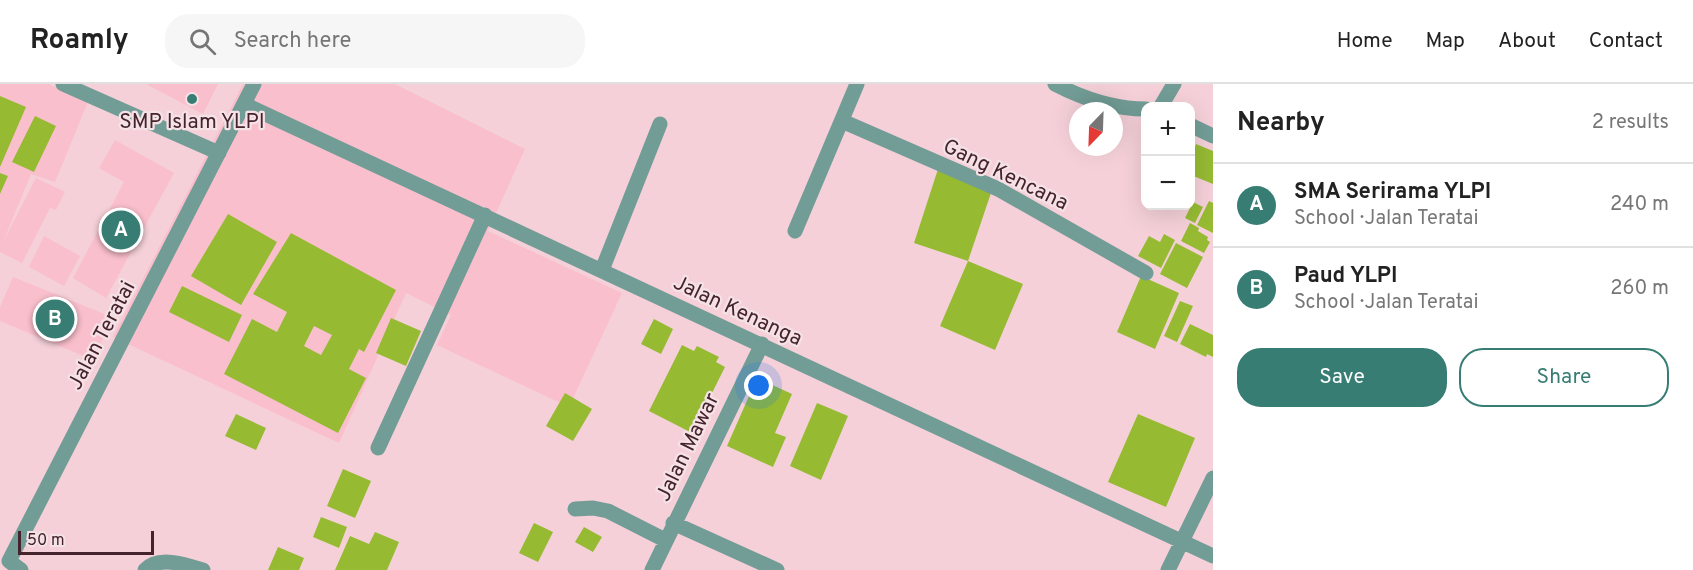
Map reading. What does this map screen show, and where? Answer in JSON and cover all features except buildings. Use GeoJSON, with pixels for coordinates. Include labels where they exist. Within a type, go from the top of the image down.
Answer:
{"type":"FeatureCollection","features":[{"type":"Feature","properties":{"kind":"street"},"geometry":{"type":"LineString","coordinates":[[63,84],[219,153]]}},
{"type":"Feature","properties":{"kind":"street","name":"Jalan Teratai"},"geometry":{"type":"LineString","coordinates":[[10,564],[254,84]]}},
{"type":"Feature","properties":{"kind":"street"},"geometry":{"type":"LineString","coordinates":[[795,231],[857,84]]}},
{"type":"Feature","properties":{"kind":"street"},"geometry":{"type":"LineString","coordinates":[[1055,84],[1073,93],[1116,107],[1141,109]]}},
{"type":"Feature","properties":{"kind":"street"},"geometry":{"type":"LineString","coordinates":[[1163,102],[1174,84]]}},
{"type":"Feature","properties":{"kind":"street","name":"Jalan Kenanga"},"geometry":{"type":"LineString","coordinates":[[244,104],[1213,556]]}},
{"type":"Feature","properties":{"kind":"street","name":"Gang Kencana"},"geometry":{"type":"LineString","coordinates":[[842,121],[998,189],[1146,273]]}},
{"type":"Feature","properties":{"kind":"street"},"geometry":{"type":"LineString","coordinates":[[602,270],[660,124]]}},
{"type":"Feature","properties":{"kind":"street"},"geometry":{"type":"LineString","coordinates":[[1195,127],[1213,136]]}},
{"type":"Feature","properties":{"kind":"street"},"geometry":{"type":"LineString","coordinates":[[378,448],[485,215]]}},
{"type":"Feature","properties":{"kind":"street","name":"Jalan Mawar"},"geometry":{"type":"LineString","coordinates":[[652,570],[762,344]]}},
{"type":"Feature","properties":{"kind":"street"},"geometry":{"type":"LineString","coordinates":[[1168,570],[1213,478]]}},
{"type":"Feature","properties":{"kind":"street"},"geometry":{"type":"LineString","coordinates":[[575,509],[593,508],[608,511],[665,540]]}},
{"type":"Feature","properties":{"kind":"street"},"geometry":{"type":"LineString","coordinates":[[673,523],[777,570]]}},
{"type":"Feature","properties":{"kind":"street"},"geometry":{"type":"LineString","coordinates":[[146,570],[150,565],[164,563],[185,564],[203,570]]}},
{"type":"Feature","properties":{"kind":"shaded area"},"geometry":{"type":"Polygon","coordinates":[[[0,84],[49,84],[88,102],[55,182],[31,174],[3,242],[36,178],[65,192],[56,210],[50,208],[22,263],[0,252],[0,84]]]}},
{"type":"Feature","properties":{"kind":"shaded area","name":"SMP Islam YLPI"},"geometry":{"type":"Polygon","coordinates":[[[146,84],[218,84],[203,114],[146,84]]]}},
{"type":"Feature","properties":{"kind":"shaded area"},"geometry":{"type":"Polygon","coordinates":[[[243,84],[395,84],[525,149],[488,231],[622,293],[569,407],[437,345],[451,315],[406,293],[339,443],[113,337],[243,84]]]}},
{"type":"Feature","properties":{"kind":"shaded area"},"geometry":{"type":"Polygon","coordinates":[[[115,140],[174,173],[106,298],[73,278],[124,182],[99,168],[115,140]]]}},
{"type":"Feature","properties":{"kind":"shaded area"},"geometry":{"type":"Polygon","coordinates":[[[44,236],[80,256],[64,286],[29,267],[44,236]]]}},
{"type":"Feature","properties":{"kind":"shaded area"},"geometry":{"type":"Polygon","coordinates":[[[13,277],[112,317],[93,360],[0,321],[0,307],[13,277]]]}},
{"type":"Feature","properties":{"kind":"place","name":"SMP Islam YLPI"},"geometry":{"type":"Point","coordinates":[192,99]}},
{"type":"Feature","properties":{"kind":"place","name":"SMA Serirama YLPI"},"geometry":{"type":"Point","coordinates":[121,230]}},
{"type":"Feature","properties":{"kind":"place","name":"Paud YLPI"},"geometry":{"type":"Point","coordinates":[55,319]}}]}
